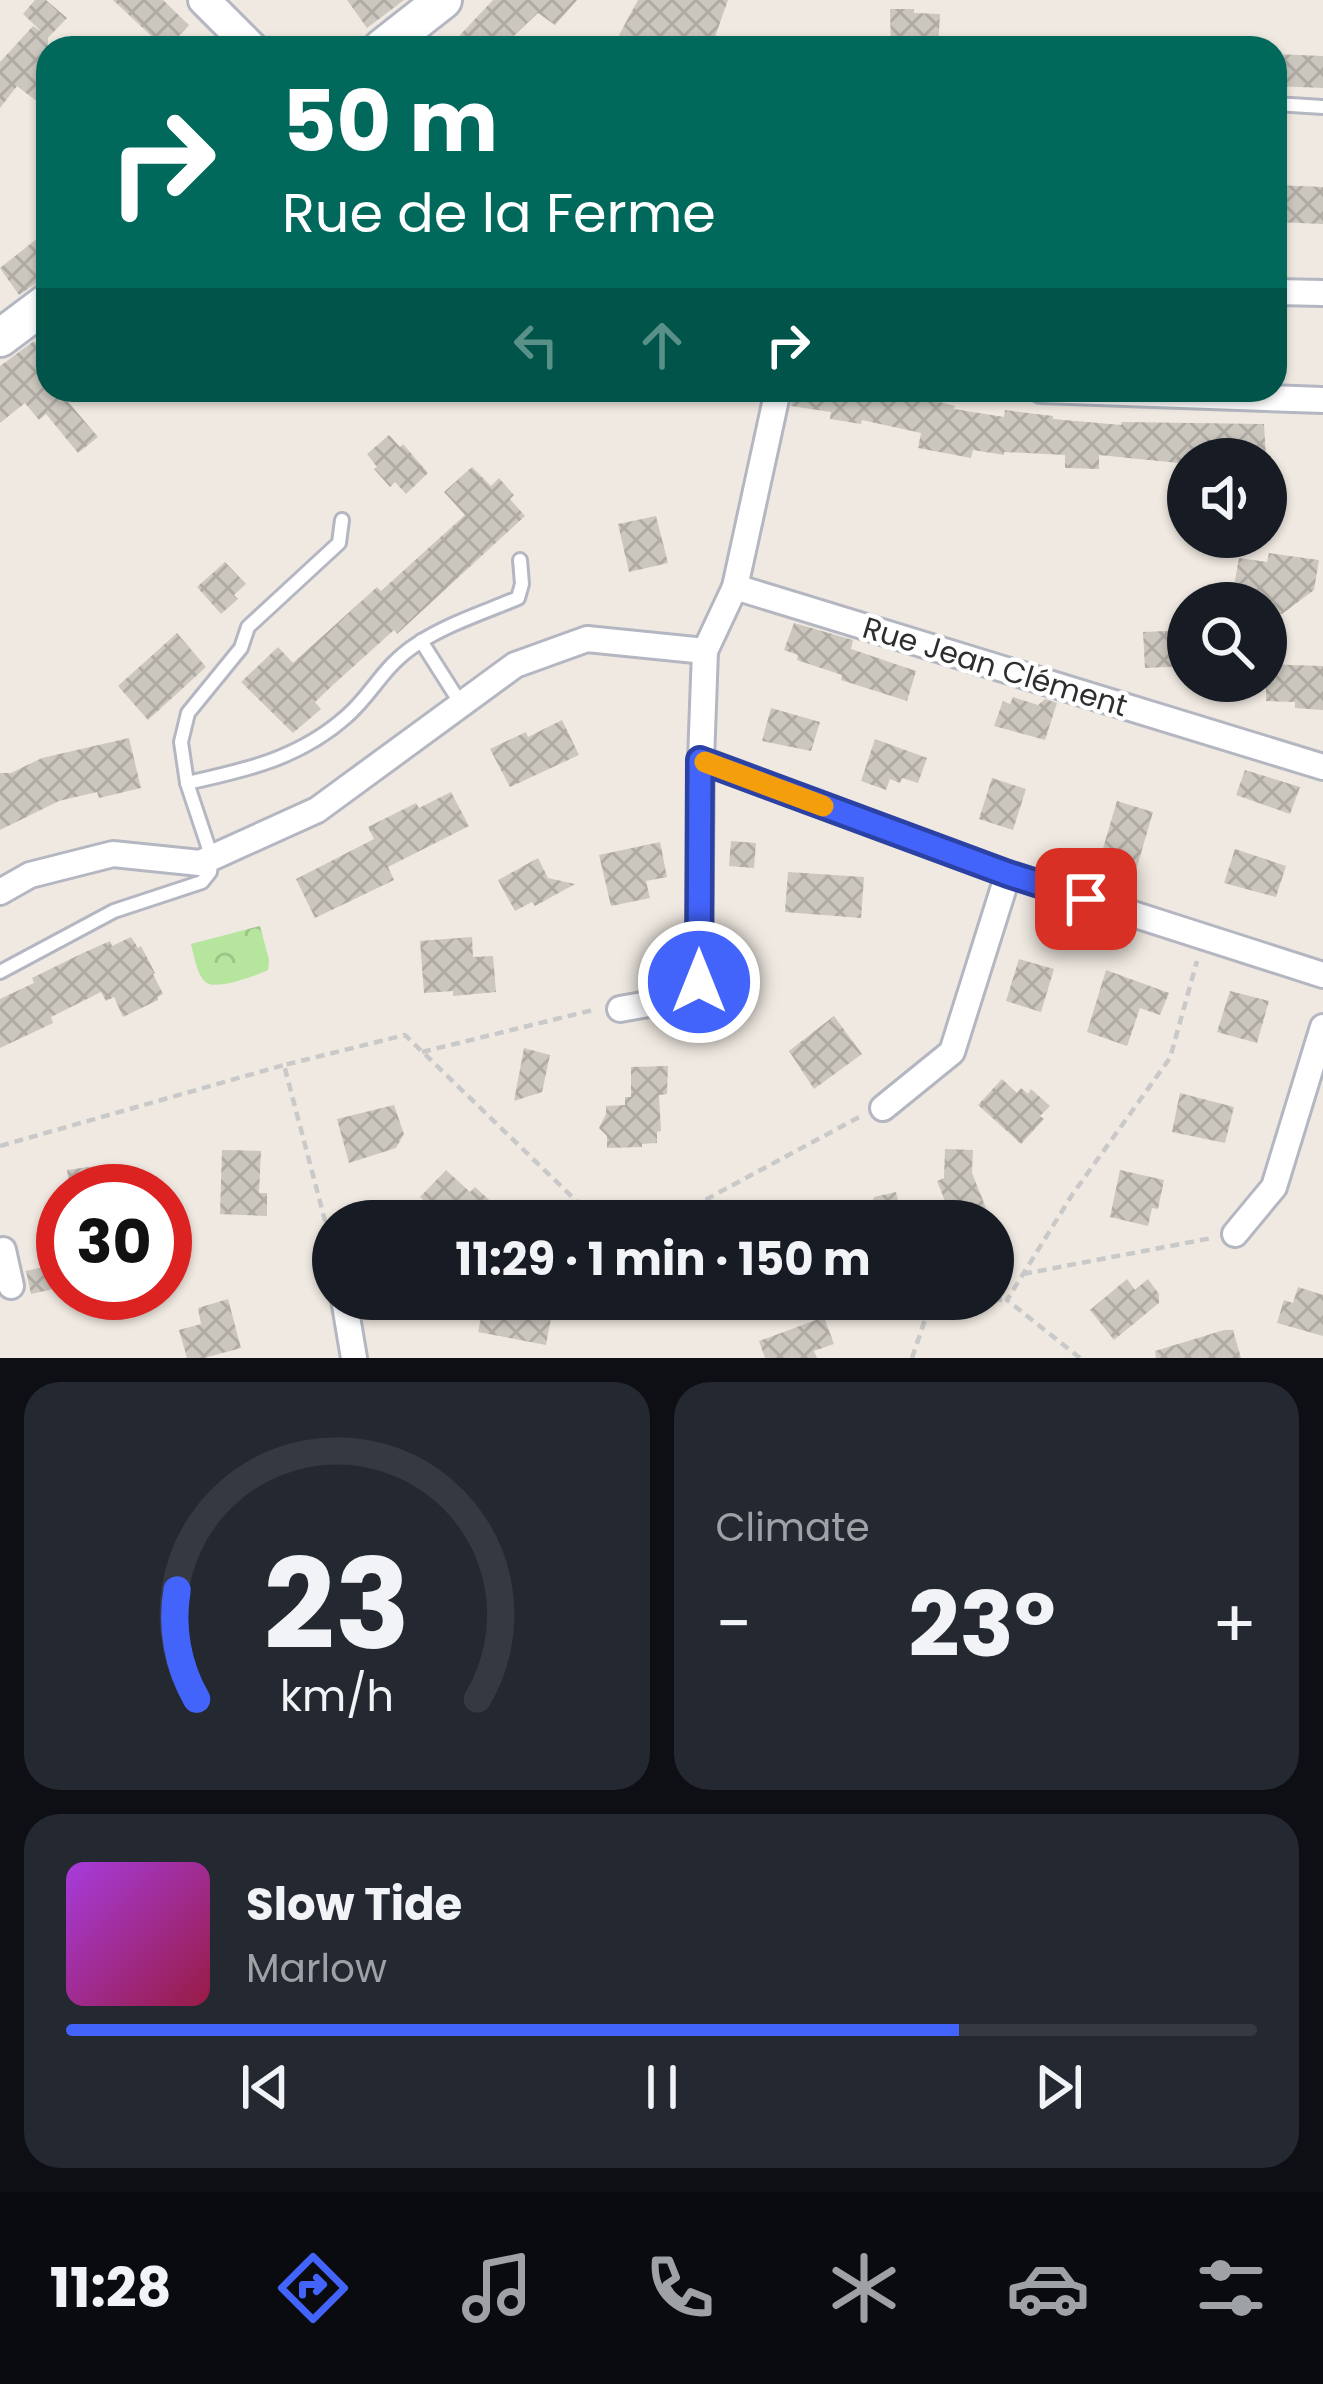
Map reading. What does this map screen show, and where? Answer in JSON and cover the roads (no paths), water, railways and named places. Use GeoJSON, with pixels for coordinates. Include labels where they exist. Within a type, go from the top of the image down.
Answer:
{"type":"FeatureCollection","features":[{"type":"Feature","properties":{"kind":"main road"},"geometry":{"type":"LineString","coordinates":[[397,36],[443,0]]}},
{"type":"Feature","properties":{"kind":"main road"},"geometry":{"type":"LineString","coordinates":[[0,338],[36,311]]}},
{"type":"Feature","properties":{"kind":"street"},"geometry":{"type":"LineString","coordinates":[[204,0],[240,36]]}},
{"type":"Feature","properties":{"kind":"street"},"geometry":{"type":"LineString","coordinates":[[1287,292],[1323,293]]}},
{"type":"Feature","properties":{"kind":"street"},"geometry":{"type":"LineString","coordinates":[[1287,399],[1323,400]]}},
{"type":"Feature","properties":{"kind":"street"},"geometry":{"type":"LineString","coordinates":[[620,1009],[665,1001],[699,982],[705,651],[735,587],[775,402]]}},
{"type":"Feature","properties":{"kind":"street","name":"Rue Jean Clément"},"geometry":{"type":"LineString","coordinates":[[735,587],[1323,767]]}},
{"type":"Feature","properties":{"kind":"street"},"geometry":{"type":"LineString","coordinates":[[0,892],[30,875],[113,854],[200,863],[212,858],[317,810],[515,665],[587,639],[705,651]]}},
{"type":"Feature","properties":{"kind":"street"},"geometry":{"type":"LineString","coordinates":[[700,760],[1008,874],[1323,975]]}},
{"type":"Feature","properties":{"kind":"street"},"geometry":{"type":"LineString","coordinates":[[883,1108],[952,1052],[1008,874]]}},
{"type":"Feature","properties":{"kind":"street"},"geometry":{"type":"LineString","coordinates":[[1234,1234],[1274,1187],[1323,1027]]}},
{"type":"Feature","properties":{"kind":"street"},"geometry":{"type":"LineString","coordinates":[[0,1251],[11,1286]]}},
{"type":"Feature","properties":{"kind":"street"},"geometry":{"type":"LineString","coordinates":[[348,1320],[354,1358]]}},
{"type":"Feature","properties":{"kind":"lane"},"geometry":{"type":"LineString","coordinates":[[1287,105],[1323,107]]}},
{"type":"Feature","properties":{"kind":"lane"},"geometry":{"type":"LineString","coordinates":[[0,972],[114,911],[202,882],[210,872],[212,858],[187,783],[181,742],[188,713],[242,648],[248,627],[339,542],[342,520]]}},
{"type":"Feature","properties":{"kind":"lane"},"geometry":{"type":"LineString","coordinates":[[187,783],[262,766],[307,745],[349,715],[390,663],[421,641],[518,598],[520,560]]}},
{"type":"Feature","properties":{"kind":"lane"},"geometry":{"type":"LineString","coordinates":[[421,641],[461,705]]}}]}
